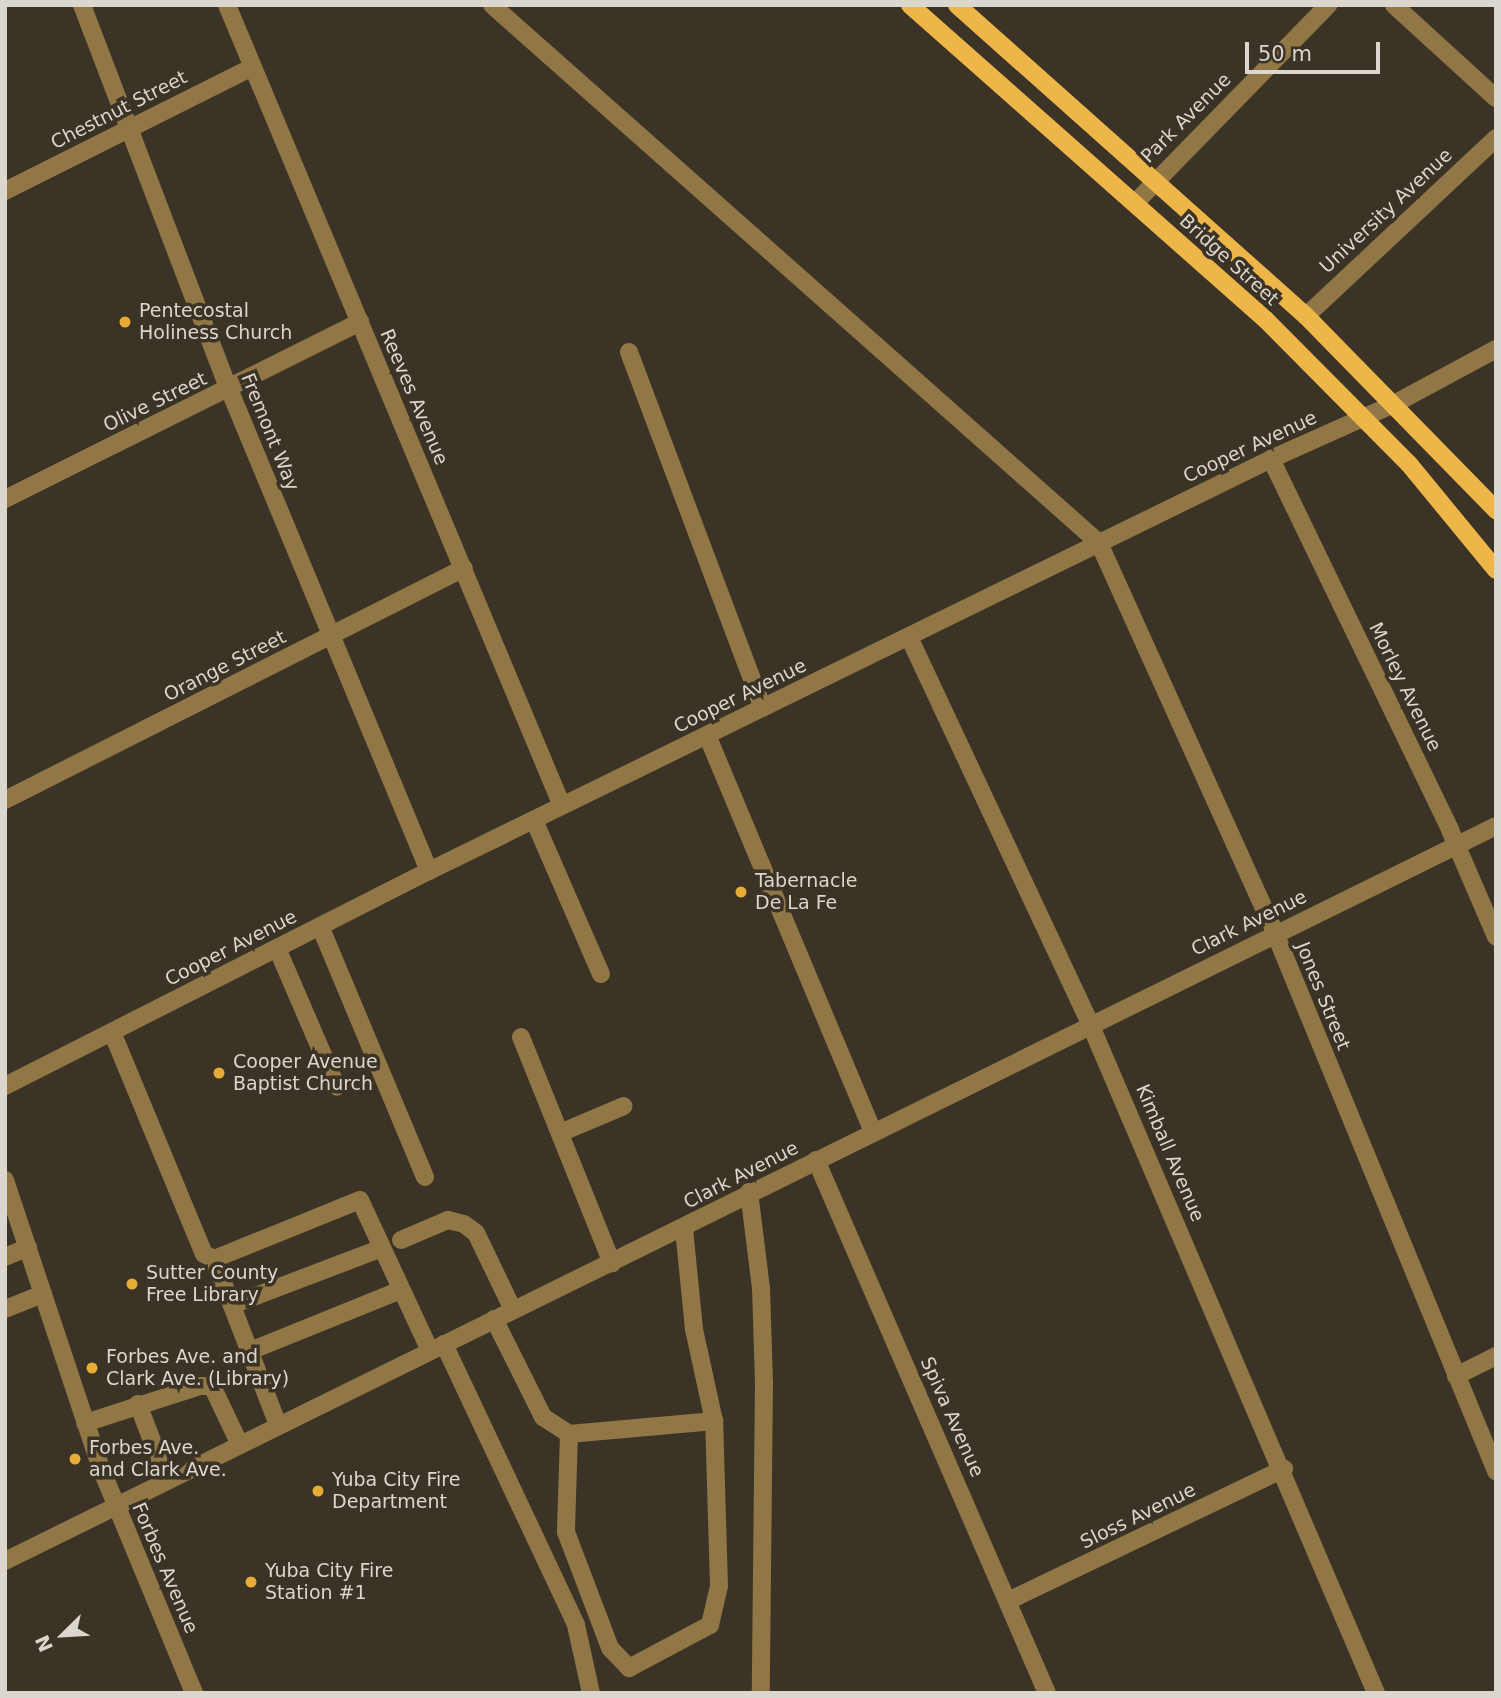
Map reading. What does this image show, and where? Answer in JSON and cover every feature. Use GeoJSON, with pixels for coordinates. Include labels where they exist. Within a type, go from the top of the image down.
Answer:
{"type":"FeatureCollection","features":[{"type":"Feature","properties":{"kind":"main road","name":"Bridge Street"},"geometry":{"type":"LineString","coordinates":[[909,5],[1266,320],[1460,521],[1496,570]]}},
{"type":"Feature","properties":{"kind":"main road","name":"Bridge Street"},"geometry":{"type":"LineString","coordinates":[[957,5],[1306,316],[1496,510]]}},
{"type":"Feature","properties":{"kind":"street","name":"Fremont Way"},"geometry":{"type":"LineString","coordinates":[[82,5],[132,126],[229,389],[429,871]]}},
{"type":"Feature","properties":{"kind":"street","name":"Reeves Avenue"},"geometry":{"type":"LineString","coordinates":[[227,5],[562,806]]}},
{"type":"Feature","properties":{"kind":"street"},"geometry":{"type":"LineString","coordinates":[[492,5],[1099,543]]}},
{"type":"Feature","properties":{"kind":"street","name":"Park Avenue"},"geometry":{"type":"LineString","coordinates":[[1135,203],[1154,179],[1328,5]]}},
{"type":"Feature","properties":{"kind":"street"},"geometry":{"type":"LineString","coordinates":[[1394,5],[1496,99]]}},
{"type":"Feature","properties":{"kind":"street","name":"Chestnut Street"},"geometry":{"type":"LineString","coordinates":[[5,191],[253,67]]}},
{"type":"Feature","properties":{"kind":"street","name":"University Avenue"},"geometry":{"type":"LineString","coordinates":[[1306,316],[1496,138]]}},
{"type":"Feature","properties":{"kind":"street","name":"Olive Street"},"geometry":{"type":"LineString","coordinates":[[5,499],[360,323]]}},
{"type":"Feature","properties":{"kind":"street","name":"Cooper Avenue"},"geometry":{"type":"LineString","coordinates":[[5,1086],[429,871],[1271,459],[1394,404],[1496,349]]}},
{"type":"Feature","properties":{"kind":"street"},"geometry":{"type":"LineString","coordinates":[[629,352],[763,708]]}},
{"type":"Feature","properties":{"kind":"street","name":"Morley Avenue"},"geometry":{"type":"LineString","coordinates":[[1271,459],[1457,844],[1496,937]]}},
{"type":"Feature","properties":{"kind":"street","name":"Jones Street"},"geometry":{"type":"LineString","coordinates":[[1099,543],[1275,933],[1496,1471]]}},
{"type":"Feature","properties":{"kind":"street","name":"Orange Street"},"geometry":{"type":"LineString","coordinates":[[5,800],[464,568]]}},
{"type":"Feature","properties":{"kind":"street","name":"Kimball Avenue"},"geometry":{"type":"LineString","coordinates":[[909,637],[1091,1026],[1284,1469],[1376,1693]]}},
{"type":"Feature","properties":{"kind":"street"},"geometry":{"type":"LineString","coordinates":[[707,735],[873,1132]]}},
{"type":"Feature","properties":{"kind":"street"},"geometry":{"type":"LineString","coordinates":[[534,820],[601,974]]}},
{"type":"Feature","properties":{"kind":"street","name":"Clark Avenue"},"geometry":{"type":"LineString","coordinates":[[5,1561],[1496,826]]}},
{"type":"Feature","properties":{"kind":"street"},"geometry":{"type":"LineString","coordinates":[[320,926],[425,1177]]}},
{"type":"Feature","properties":{"kind":"street"},"geometry":{"type":"LineString","coordinates":[[277,948],[337,1087]]}},
{"type":"Feature","properties":{"kind":"street"},"geometry":{"type":"LineString","coordinates":[[111,1032],[204,1254],[214,1259],[278,1425]]}},
{"type":"Feature","properties":{"kind":"street"},"geometry":{"type":"LineString","coordinates":[[521,1037],[612,1263]]}},
{"type":"Feature","properties":{"kind":"street"},"geometry":{"type":"LineString","coordinates":[[560,1133],[624,1106]]}},
{"type":"Feature","properties":{"kind":"street","name":"Spiva Avenue"},"geometry":{"type":"LineString","coordinates":[[816,1160],[1010,1600],[1047,1693]]}},
{"type":"Feature","properties":{"kind":"street","name":"Forbes Avenue"},"geometry":{"type":"LineString","coordinates":[[5,1180],[85,1423],[116,1506],[194,1693]]}},
{"type":"Feature","properties":{"kind":"street"},"geometry":{"type":"LineString","coordinates":[[749,1192],[761,1288],[764,1382],[761,1693]]}},
{"type":"Feature","properties":{"kind":"street"},"geometry":{"type":"LineString","coordinates":[[214,1259],[360,1200],[401,1290],[437,1348],[576,1625],[591,1693]]}},
{"type":"Feature","properties":{"kind":"street"},"geometry":{"type":"LineString","coordinates":[[401,1240],[448,1220],[464,1224],[476,1233],[513,1310]]}},
{"type":"Feature","properties":{"kind":"street"},"geometry":{"type":"LineString","coordinates":[[569,1434],[566,1532],[610,1648],[629,1668],[710,1625],[719,1586],[714,1421],[694,1329],[684,1228]]}},
{"type":"Feature","properties":{"kind":"street"},"geometry":{"type":"LineString","coordinates":[[5,1257],[28,1247]]}},
{"type":"Feature","properties":{"kind":"street"},"geometry":{"type":"LineString","coordinates":[[232,1305],[382,1248]]}},
{"type":"Feature","properties":{"kind":"street"},"geometry":{"type":"LineString","coordinates":[[250,1351],[401,1290]]}},
{"type":"Feature","properties":{"kind":"street"},"geometry":{"type":"LineString","coordinates":[[5,1309],[43,1294]]}},
{"type":"Feature","properties":{"kind":"street"},"geometry":{"type":"LineString","coordinates":[[494,1319],[543,1417],[569,1434],[714,1421]]}},
{"type":"Feature","properties":{"kind":"street"},"geometry":{"type":"LineString","coordinates":[[1456,1376],[1496,1356]]}},
{"type":"Feature","properties":{"kind":"street"},"geometry":{"type":"LineString","coordinates":[[85,1423],[138,1404],[212,1386],[240,1445]]}},
{"type":"Feature","properties":{"kind":"street"},"geometry":{"type":"LineString","coordinates":[[138,1404],[166,1480]]}},
{"type":"Feature","properties":{"kind":"street","name":"Sloss Avenue"},"geometry":{"type":"LineString","coordinates":[[1010,1600],[1284,1469]]}},
{"type":"Feature","properties":{"kind":"place","name":"Pentecostal Holiness Church"},"geometry":{"type":"Point","coordinates":[125,322]}},
{"type":"Feature","properties":{"kind":"place","name":"Tabernacle De La Fe"},"geometry":{"type":"Point","coordinates":[741,892]}},
{"type":"Feature","properties":{"kind":"place","name":"Cooper Avenue Baptist Church"},"geometry":{"type":"Point","coordinates":[219,1073]}},
{"type":"Feature","properties":{"kind":"place","name":"Sutter County Free Library"},"geometry":{"type":"Point","coordinates":[132,1284]}},
{"type":"Feature","properties":{"kind":"place","name":"Forbes Ave. and Clark Ave. (Library)"},"geometry":{"type":"Point","coordinates":[92,1368]}},
{"type":"Feature","properties":{"kind":"place","name":"Forbes Ave. and Clark Ave."},"geometry":{"type":"Point","coordinates":[75,1459]}},
{"type":"Feature","properties":{"kind":"place","name":"Yuba City Fire Department"},"geometry":{"type":"Point","coordinates":[318,1491]}},
{"type":"Feature","properties":{"kind":"place","name":"Yuba City Fire Station #1"},"geometry":{"type":"Point","coordinates":[251,1582]}}]}
